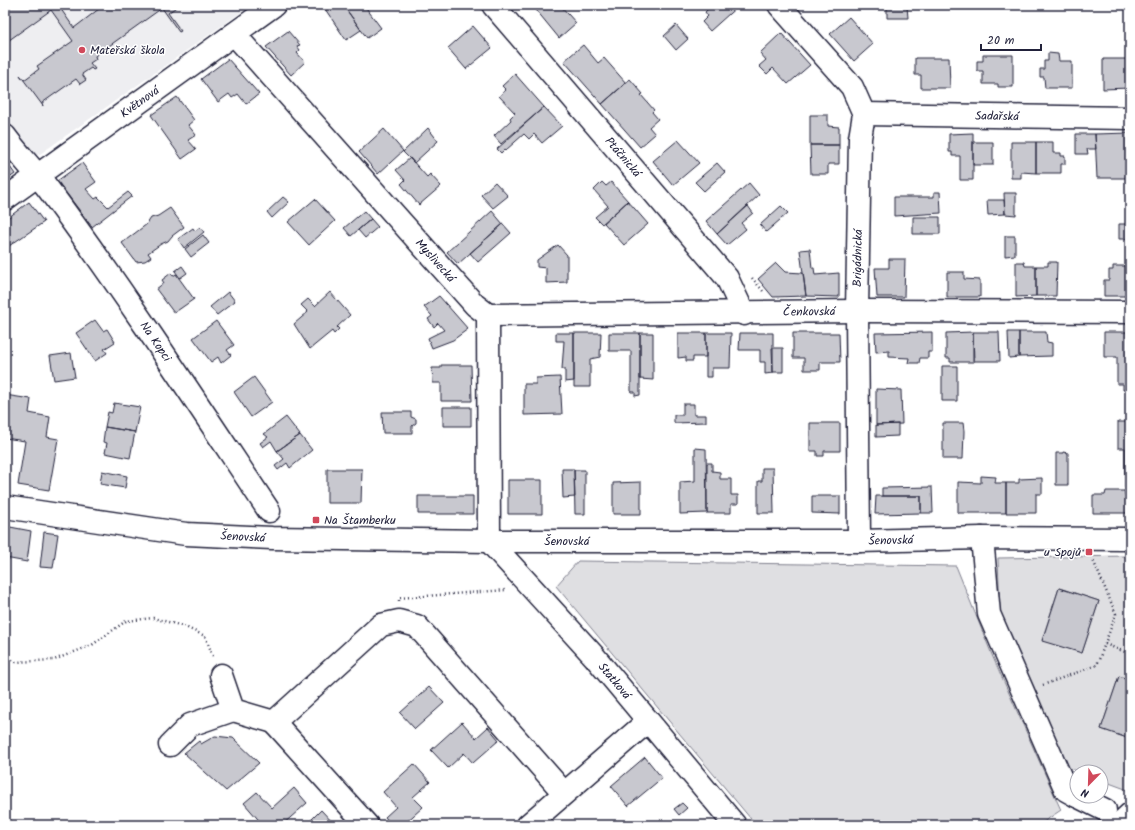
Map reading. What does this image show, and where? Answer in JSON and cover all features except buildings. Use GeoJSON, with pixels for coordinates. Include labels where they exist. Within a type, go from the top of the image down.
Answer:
{"type":"FeatureCollection","features":[{"type":"Feature","properties":{"kind":"street","name":"Květnová"},"geometry":{"type":"LineString","coordinates":[[5,199],[274,5]]}},
{"type":"Feature","properties":{"kind":"street","name":"Ptáčnická"},"geometry":{"type":"LineString","coordinates":[[493,5],[727,278],[744,314]]}},
{"type":"Feature","properties":{"kind":"street"},"geometry":{"type":"LineString","coordinates":[[779,5],[852,87],[864,114]]}},
{"type":"Feature","properties":{"kind":"street","name":"Myslivecká"},"geometry":{"type":"LineString","coordinates":[[234,34],[475,305],[488,315]]}},
{"type":"Feature","properties":{"kind":"street","name":"Sadařská"},"geometry":{"type":"LineString","coordinates":[[864,114],[1130,118]]}},
{"type":"Feature","properties":{"kind":"street","name":"Brigádnická"},"geometry":{"type":"LineString","coordinates":[[859,541],[857,311],[860,138],[864,114]]}},
{"type":"Feature","properties":{"kind":"street","name":"Na Kopci"},"geometry":{"type":"LineString","coordinates":[[5,136],[23,160],[38,176],[148,329],[269,511]]}},
{"type":"Feature","properties":{"kind":"street","name":"Čenkovská"},"geometry":{"type":"LineString","coordinates":[[488,315],[744,314],[857,311],[1130,312]]}},
{"type":"Feature","properties":{"kind":"street"},"geometry":{"type":"LineString","coordinates":[[488,315],[489,541]]}},
{"type":"Feature","properties":{"kind":"street","name":"Šenovská"},"geometry":{"type":"LineString","coordinates":[[5,507],[186,534],[489,541],[859,541],[982,538],[1130,539]]}},
{"type":"Feature","properties":{"kind":"street"},"geometry":{"type":"LineString","coordinates":[[982,538],[989,614],[1066,790],[1069,792]]}},
{"type":"Feature","properties":{"kind":"street","name":"Statková"},"geometry":{"type":"LineString","coordinates":[[489,541],[594,656],[735,825]]}},
{"type":"Feature","properties":{"kind":"street"},"geometry":{"type":"LineString","coordinates":[[274,722],[381,625],[399,621],[416,626],[564,793]]}},
{"type":"Feature","properties":{"kind":"street"},"geometry":{"type":"LineString","coordinates":[[221,675],[233,710]]}},
{"type":"Feature","properties":{"kind":"street"},"geometry":{"type":"LineString","coordinates":[[170,745],[190,725],[233,710],[274,722],[367,825]]}},
{"type":"Feature","properties":{"kind":"street"},"geometry":{"type":"LineString","coordinates":[[528,825],[648,721]]}},
{"type":"Feature","properties":{"kind":"street"},"geometry":{"type":"LineString","coordinates":[[1089,804],[1111,818],[1130,814]]}},
{"type":"Feature","properties":{"kind":"path"},"geometry":{"type":"LineString","coordinates":[[750,276],[766,294]]}},
{"type":"Feature","properties":{"kind":"path"},"geometry":{"type":"LineString","coordinates":[[1024,692],[1097,665],[1116,614],[1092,559]]}},
{"type":"Feature","properties":{"kind":"path"},"geometry":{"type":"LineString","coordinates":[[399,621],[399,598],[503,591]]}},
{"type":"Feature","properties":{"kind":"path"},"geometry":{"type":"LineString","coordinates":[[5,656],[16,662],[54,660],[92,645],[126,621],[153,618],[183,626],[204,636],[221,675]]}},
{"type":"Feature","properties":{"kind":"path"},"geometry":{"type":"LineString","coordinates":[[1105,644],[1130,654]]}},
{"type":"Feature","properties":{"kind":"shaded area"},"geometry":{"type":"Polygon","coordinates":[[[5,5],[251,5],[40,154],[32,156],[5,127],[5,5]]]}},
{"type":"Feature","properties":{"kind":"shaded area"},"geometry":{"type":"Polygon","coordinates":[[[1130,556],[1130,680],[1119,676],[1101,729],[1130,739],[1130,789],[1128,790],[1109,783],[1109,764],[1069,764],[1069,768],[1067,767],[1005,635],[1000,611],[998,558],[1130,556]],[[1059,588],[1042,640],[1082,653],[1099,601],[1059,588]]]}},
{"type":"Feature","properties":{"kind":"shaded area"},"geometry":{"type":"Polygon","coordinates":[[[578,561],[956,566],[992,655],[1061,810],[1039,825],[756,825],[556,586],[578,561]]]}},
{"type":"Feature","properties":{"kind":"place","name":"Mateřská škola"},"geometry":{"type":"Point","coordinates":[82,50]}},
{"type":"Feature","properties":{"kind":"place","name":"Na Štamberku"},"geometry":{"type":"Point","coordinates":[316,520]}},
{"type":"Feature","properties":{"kind":"place","name":"u Spojů"},"geometry":{"type":"Point","coordinates":[1089,552]}}]}
